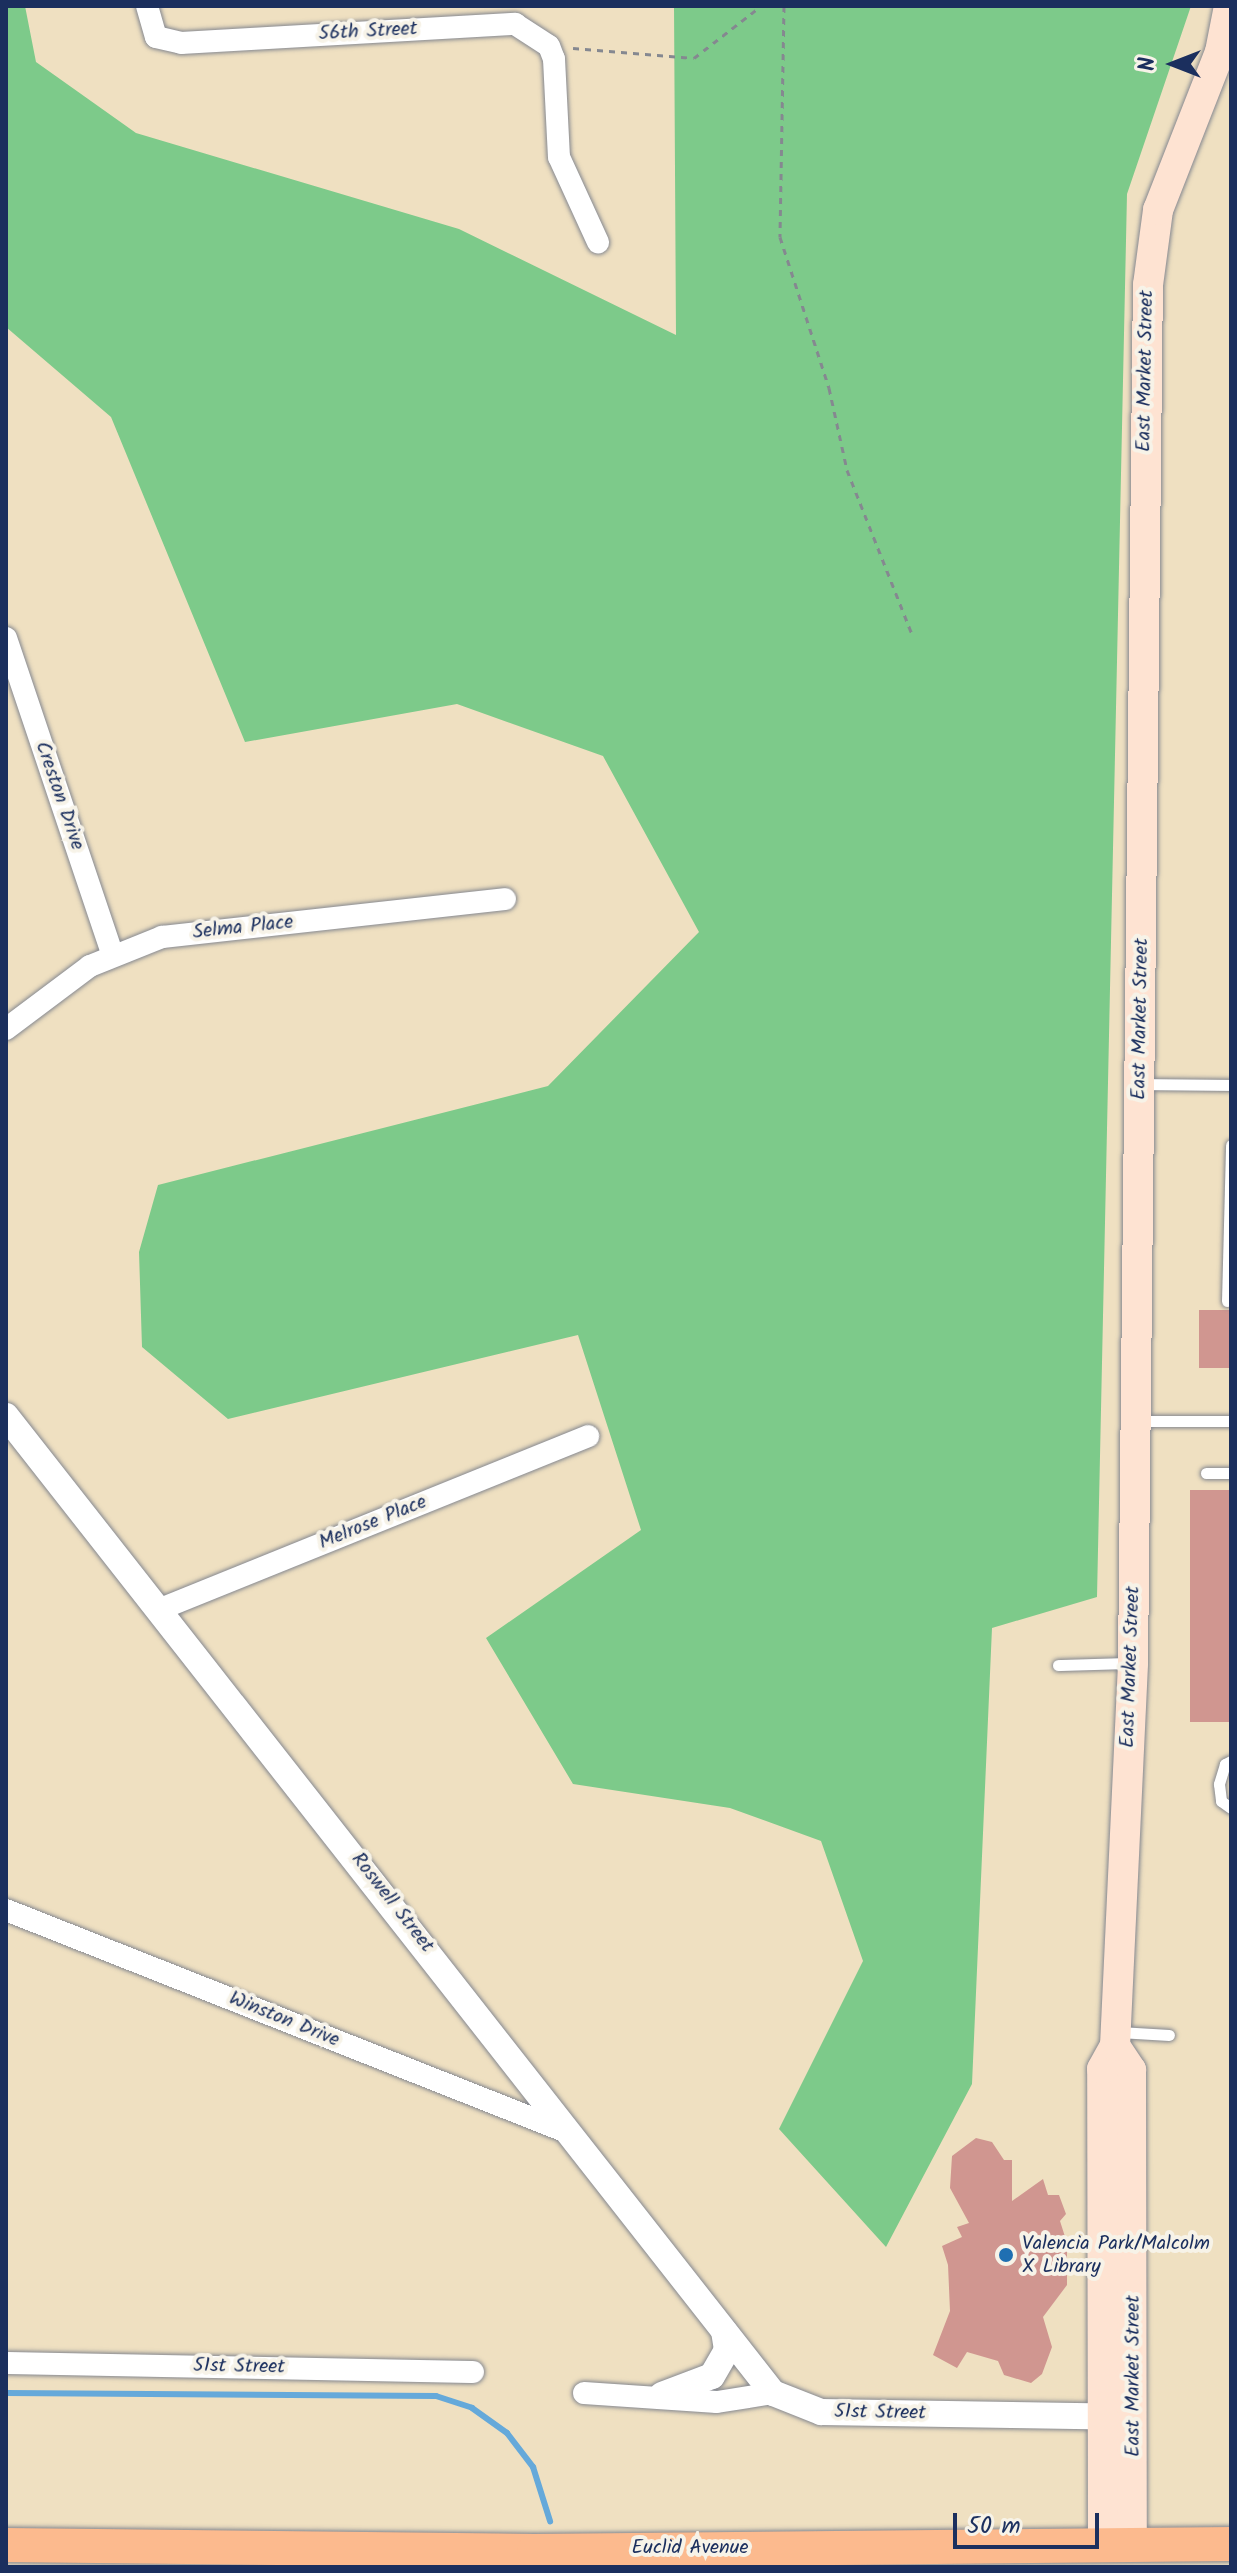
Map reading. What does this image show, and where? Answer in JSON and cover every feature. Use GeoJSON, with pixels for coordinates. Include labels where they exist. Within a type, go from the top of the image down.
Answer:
{"type":"FeatureCollection","features":[{"type":"Feature","properties":{"kind":"main road","name":"East Market Street"},"geometry":{"type":"LineString","coordinates":[[1115,2548],[1104,2416],[1102,2069],[1114,2039],[1133,1663],[1149,260],[1165,188],[1220,52],[1229,6]]}},
{"type":"Feature","properties":{"kind":"main road","name":"East Market Street"},"geometry":{"type":"LineString","coordinates":[[1114,2039],[1131,2070],[1134,2417],[1115,2548]]}},
{"type":"Feature","properties":{"kind":"main road","name":"Euclid Avenue"},"geometry":{"type":"LineString","coordinates":[[6,2545],[50,2556],[489,2559],[1231,2544]]}},
{"type":"Feature","properties":{"kind":"street","name":"56th Street"},"geometry":{"type":"LineString","coordinates":[[147,6],[156,37],[181,43],[515,24],[549,46]]}},
{"type":"Feature","properties":{"kind":"street"},"geometry":{"type":"LineString","coordinates":[[549,46],[554,59],[559,157],[598,242]]}},
{"type":"Feature","properties":{"kind":"street","name":"Creston Drive"},"geometry":{"type":"LineString","coordinates":[[6,638],[112,953]]}},
{"type":"Feature","properties":{"kind":"street","name":"Selma Place"},"geometry":{"type":"LineString","coordinates":[[6,1029],[112,953],[162,937],[505,899]]}},
{"type":"Feature","properties":{"kind":"street","name":"Roswell Street"},"geometry":{"type":"LineString","coordinates":[[6,1416],[549,2103],[562,2130],[773,2393]]}},
{"type":"Feature","properties":{"kind":"street","name":"Melrose Place"},"geometry":{"type":"LineString","coordinates":[[158,1610],[588,1436]]}},
{"type":"Feature","properties":{"kind":"street","name":"Winston Drive"},"geometry":{"type":"LineString","coordinates":[[6,1910],[562,2130]]}},
{"type":"Feature","properties":{"kind":"street"},"geometry":{"type":"LineString","coordinates":[[662,2395],[712,2376],[727,2350],[724,2331]]}},
{"type":"Feature","properties":{"kind":"street","name":"51st Street"},"geometry":{"type":"LineString","coordinates":[[6,2363],[473,2372]]}},
{"type":"Feature","properties":{"kind":"street"},"geometry":{"type":"LineString","coordinates":[[584,2393],[662,2395],[717,2402],[773,2393]]}},
{"type":"Feature","properties":{"kind":"street","name":"51st Street"},"geometry":{"type":"LineString","coordinates":[[773,2393],[821,2412],[1134,2417]]}},
{"type":"Feature","properties":{"kind":"lane"},"geometry":{"type":"LineString","coordinates":[[1140,1084],[1231,1085]]}},
{"type":"Feature","properties":{"kind":"lane"},"geometry":{"type":"LineString","coordinates":[[1227,1301],[1231,1145]]}},
{"type":"Feature","properties":{"kind":"lane"},"geometry":{"type":"LineString","coordinates":[[1137,1421],[1231,1421]]}},
{"type":"Feature","properties":{"kind":"lane"},"geometry":{"type":"LineString","coordinates":[[1206,1473],[1231,1473]]}},
{"type":"Feature","properties":{"kind":"lane"},"geometry":{"type":"LineString","coordinates":[[1058,1665],[1133,1663]]}},
{"type":"Feature","properties":{"kind":"lane"},"geometry":{"type":"LineString","coordinates":[[1231,1761],[1225,1764],[1219,1784],[1221,1801],[1231,1808]]}},
{"type":"Feature","properties":{"kind":"lane"},"geometry":{"type":"LineString","coordinates":[[1114,2039],[1169,2035]]}},
{"type":"Feature","properties":{"kind":"path"},"geometry":{"type":"LineString","coordinates":[[549,46],[694,58],[761,6]]}},
{"type":"Feature","properties":{"kind":"path"},"geometry":{"type":"LineString","coordinates":[[784,6],[780,237],[829,388],[847,470],[912,634]]}},
{"type":"Feature","properties":{"kind":"green space"},"geometry":{"type":"Polygon","coordinates":[[[6,6],[25,6],[36,62],[136,133],[459,229],[676,335],[674,6],[1191,6],[1127,194],[1097,1597],[992,1628],[972,2084],[886,2247],[779,2129],[863,1961],[821,1841],[730,1808],[573,1784],[486,1638],[641,1530],[578,1335],[228,1419],[142,1347],[139,1252],[158,1185],[548,1086],[699,932],[603,756],[457,704],[245,742],[111,417],[6,327],[6,6]]]}},
{"type":"Feature","properties":{"kind":"building"},"geometry":{"type":"Polygon","coordinates":[[[1199,1310],[1231,1310],[1231,1368],[1199,1368],[1199,1310]]]}},
{"type":"Feature","properties":{"kind":"building"},"geometry":{"type":"Polygon","coordinates":[[[1190,1490],[1231,1490],[1231,1722],[1190,1722],[1190,1490]]]}},
{"type":"Feature","properties":{"kind":"building","name":"Valencia Park/Malcolm X Library"},"geometry":{"type":"Polygon","coordinates":[[[976,2138],[992,2142],[1004,2160],[1012,2160],[1012,2201],[1043,2179],[1048,2195],[1059,2195],[1066,2214],[1060,2221],[1067,2243],[1067,2285],[1043,2317],[1052,2347],[1042,2374],[1031,2383],[1004,2375],[998,2361],[967,2352],[957,2368],[933,2355],[950,2311],[948,2265],[942,2246],[962,2237],[957,2227],[969,2223],[950,2188],[952,2156],[976,2138]]]}},
{"type":"Feature","properties":{"kind":"waterway"},"geometry":{"type":"LineString","coordinates":[[6,2393],[436,2396],[472,2408],[507,2433],[533,2467],[550,2521]]}},
{"type":"Feature","properties":{"kind":"place","name":"Valencia Park/Malcolm X Library"},"geometry":{"type":"Point","coordinates":[1006,2255]}}]}
